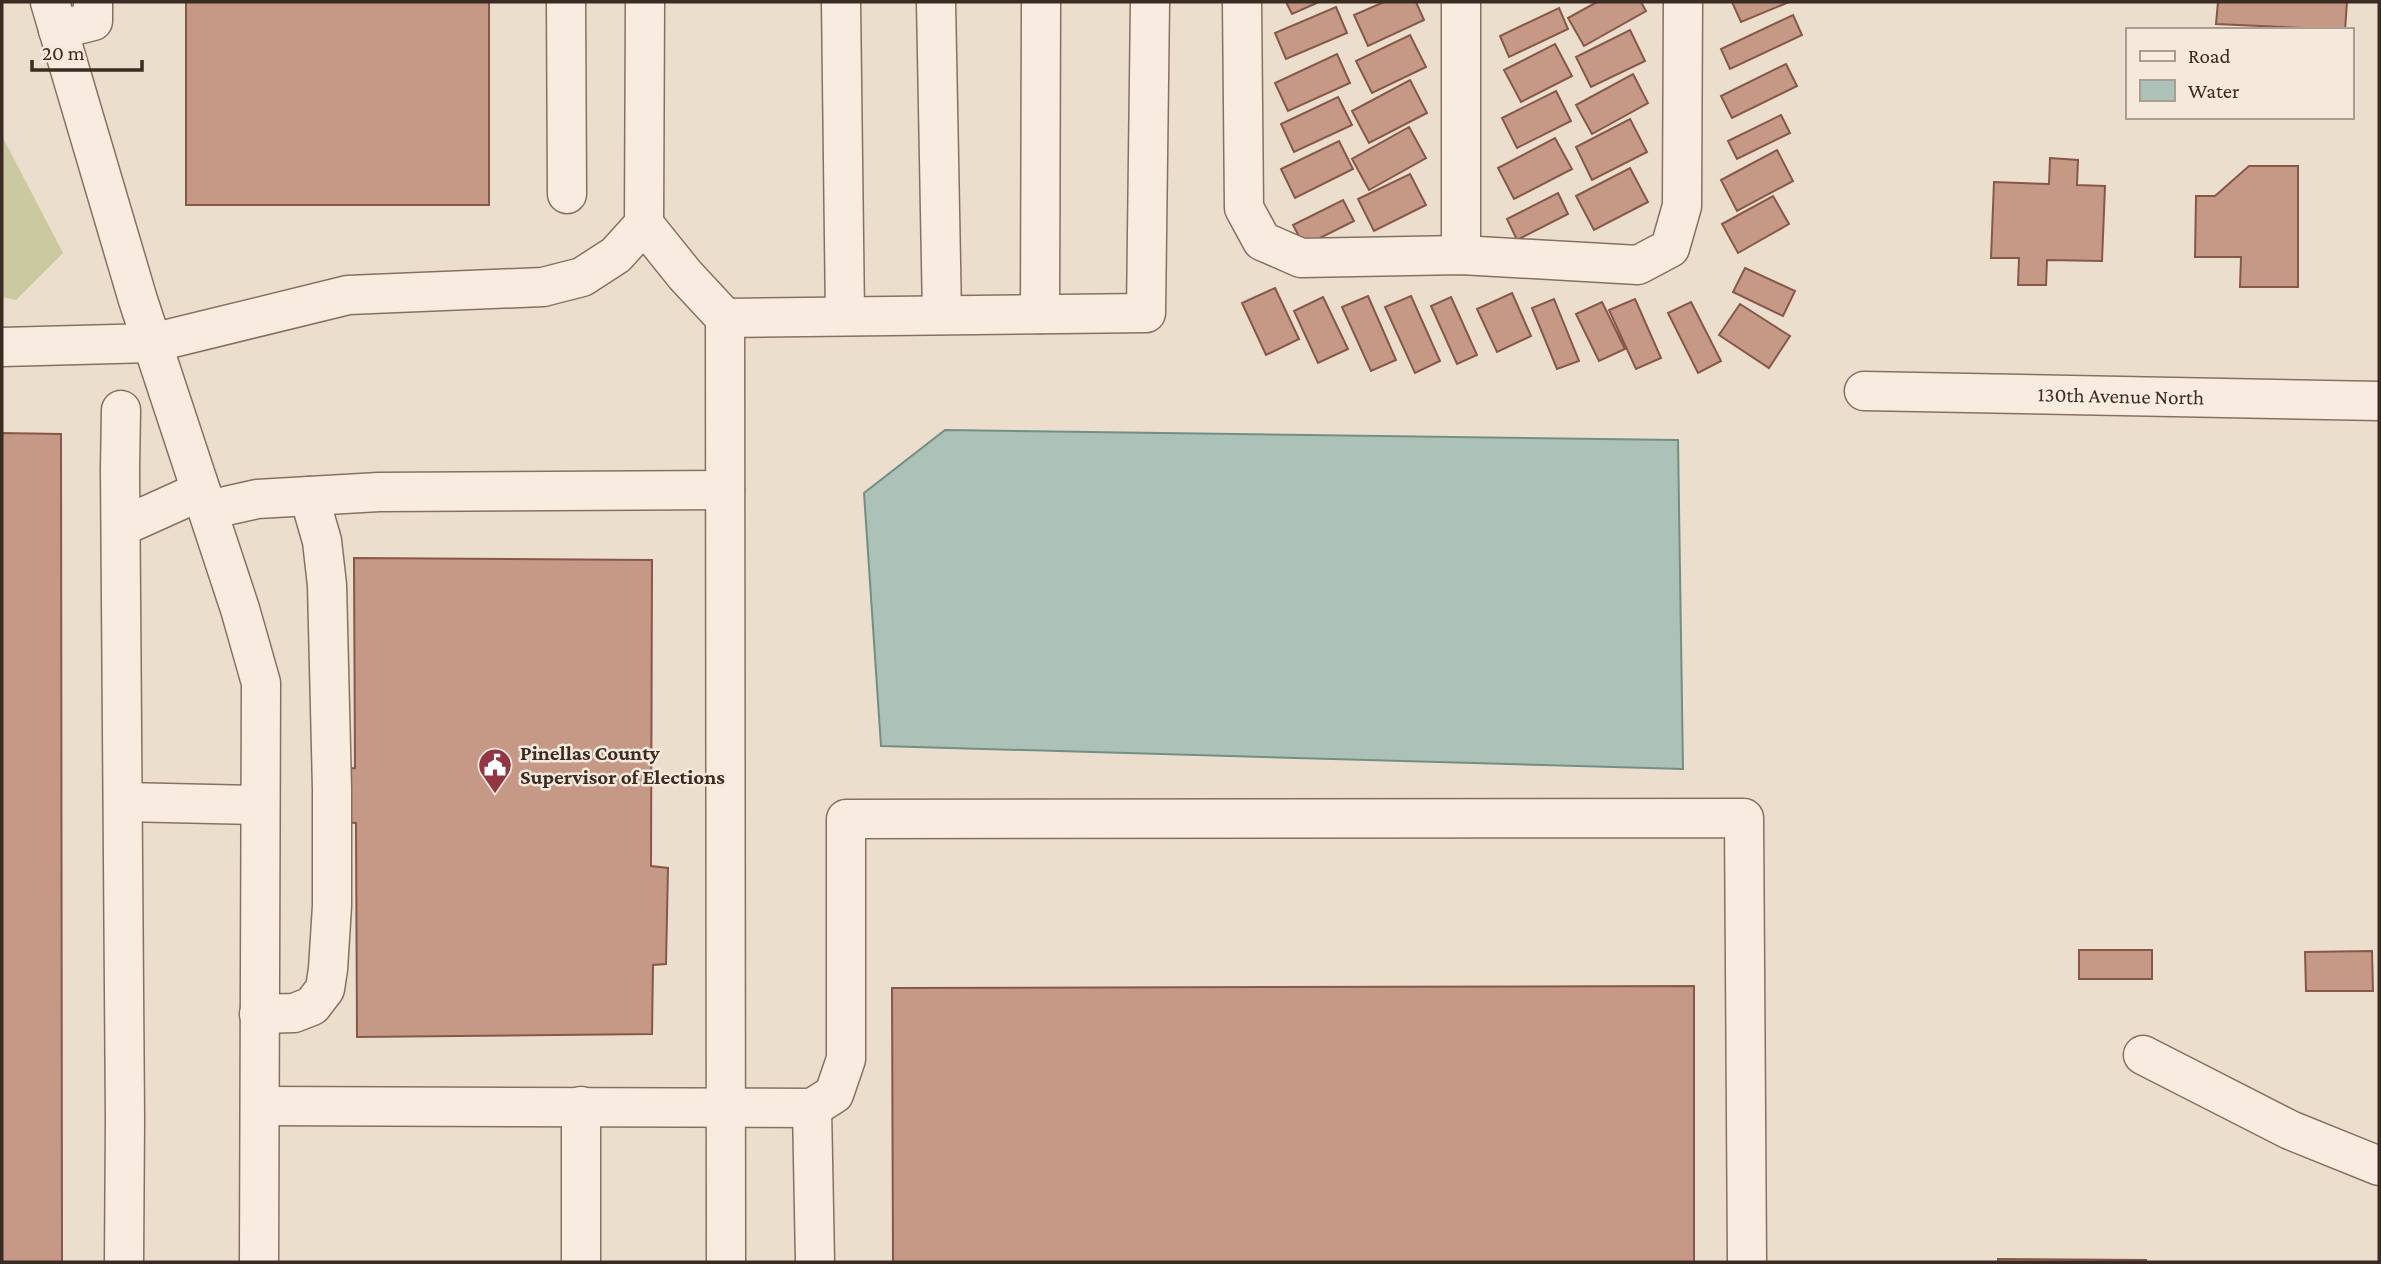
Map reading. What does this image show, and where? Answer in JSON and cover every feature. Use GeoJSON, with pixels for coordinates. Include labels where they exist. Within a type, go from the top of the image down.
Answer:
{"type":"FeatureCollection","features":[{"type":"Feature","properties":{"kind":"street"},"geometry":{"type":"LineString","coordinates":[[93,2],[93,21],[54,16],[152,342],[261,683],[259,1262]]}},
{"type":"Feature","properties":{"kind":"street"},"geometry":{"type":"LineString","coordinates":[[566,2],[567,194]]}},
{"type":"Feature","properties":{"kind":"street"},"geometry":{"type":"LineString","coordinates":[[645,2],[644,224],[685,275],[726,318],[726,1262]]}},
{"type":"Feature","properties":{"kind":"street"},"geometry":{"type":"LineString","coordinates":[[841,2],[845,316]]}},
{"type":"Feature","properties":{"kind":"street"},"geometry":{"type":"LineString","coordinates":[[936,2],[942,315]]}},
{"type":"Feature","properties":{"kind":"street"},"geometry":{"type":"LineString","coordinates":[[1040,314],[1041,2]]}},
{"type":"Feature","properties":{"kind":"street"},"geometry":{"type":"LineString","coordinates":[[726,318],[1146,313],[1150,2]]}},
{"type":"Feature","properties":{"kind":"street"},"geometry":{"type":"LineString","coordinates":[[1242,2],[1244,208],[1262,241],[1301,258],[1461,255],[1638,264],[1670,248],[1682,206],[1683,2]]}},
{"type":"Feature","properties":{"kind":"street"},"geometry":{"type":"LineString","coordinates":[[1461,2],[1461,255]]}},
{"type":"Feature","properties":{"kind":"street"},"geometry":{"type":"LineString","coordinates":[[2,347],[152,342],[348,295],[544,287],[582,277],[615,255],[644,224]]}},
{"type":"Feature","properties":{"kind":"street","name":"130th Avenue North"},"geometry":{"type":"LineString","coordinates":[[1864,391],[2379,401]]}},
{"type":"Feature","properties":{"kind":"street"},"geometry":{"type":"LineString","coordinates":[[121,410],[124,1262]]}},
{"type":"Feature","properties":{"kind":"street"},"geometry":{"type":"LineString","coordinates":[[121,527],[204,500],[379,492],[726,490]]}},
{"type":"Feature","properties":{"kind":"street"},"geometry":{"type":"LineString","coordinates":[[259,1014],[294,1013],[312,1006],[325,989],[328,969],[332,906],[332,789],[327,585],[323,541],[309,496]]}},
{"type":"Feature","properties":{"kind":"street"},"geometry":{"type":"LineString","coordinates":[[122,802],[260,805]]}},
{"type":"Feature","properties":{"kind":"street"},"geometry":{"type":"LineString","coordinates":[[260,1107],[812,1108],[834,1094],[846,1059],[846,819],[1744,818],[1747,1262]]}},
{"type":"Feature","properties":{"kind":"street"},"geometry":{"type":"LineString","coordinates":[[2143,1055],[2290,1130],[2379,1167]]}},
{"type":"Feature","properties":{"kind":"street"},"geometry":{"type":"LineString","coordinates":[[581,1107],[581,1262]]}},
{"type":"Feature","properties":{"kind":"street"},"geometry":{"type":"LineString","coordinates":[[812,1108],[815,1262]]}},
{"type":"Feature","properties":{"kind":"green space"},"geometry":{"type":"Polygon","coordinates":[[[2,136],[63,253],[16,300],[2,297],[2,136]]]}},
{"type":"Feature","properties":{"kind":"water"},"geometry":{"type":"Polygon","coordinates":[[[945,430],[1678,440],[1683,769],[881,746],[864,493],[945,430]]]}},
{"type":"Feature","properties":{"kind":"building"},"geometry":{"type":"Polygon","coordinates":[[[186,2],[489,2],[489,205],[186,205],[186,2]]]}},
{"type":"Feature","properties":{"kind":"building"},"geometry":{"type":"Polygon","coordinates":[[[1286,2],[1319,2],[1292,14],[1286,2]]]}},
{"type":"Feature","properties":{"kind":"building"},"geometry":{"type":"Polygon","coordinates":[[[1384,2],[1416,2],[1424,20],[1368,46],[1354,15],[1384,2]]]}},
{"type":"Feature","properties":{"kind":"building"},"geometry":{"type":"Polygon","coordinates":[[[1597,2],[1641,2],[1646,11],[1584,46],[1568,18],[1597,2]]]}},
{"type":"Feature","properties":{"kind":"building"},"geometry":{"type":"Polygon","coordinates":[[[1732,2],[1789,2],[1741,22],[1732,2]]]}},
{"type":"Feature","properties":{"kind":"building"},"geometry":{"type":"Polygon","coordinates":[[[2218,2],[2347,2],[2345,28],[2216,24],[2218,2]]]}},
{"type":"Feature","properties":{"kind":"building"},"geometry":{"type":"Polygon","coordinates":[[[1336,7],[1347,33],[1286,59],[1275,33],[1336,7]]]}},
{"type":"Feature","properties":{"kind":"building"},"geometry":{"type":"Polygon","coordinates":[[[1559,8],[1568,29],[1509,57],[1500,36],[1559,8]]]}},
{"type":"Feature","properties":{"kind":"building"},"geometry":{"type":"Polygon","coordinates":[[[1793,15],[1802,35],[1730,69],[1721,49],[1793,15]]]}},
{"type":"Feature","properties":{"kind":"building"},"geometry":{"type":"Polygon","coordinates":[[[1630,30],[1645,61],[1591,87],[1576,57],[1630,30]]]}},
{"type":"Feature","properties":{"kind":"building"},"geometry":{"type":"Polygon","coordinates":[[[1410,35],[1426,67],[1372,93],[1356,61],[1410,35]]]}},
{"type":"Feature","properties":{"kind":"building"},"geometry":{"type":"Polygon","coordinates":[[[1555,44],[1572,76],[1521,102],[1504,70],[1555,44]]]}},
{"type":"Feature","properties":{"kind":"building"},"geometry":{"type":"Polygon","coordinates":[[[1337,54],[1350,83],[1288,111],[1275,83],[1337,54]]]}},
{"type":"Feature","properties":{"kind":"building"},"geometry":{"type":"Polygon","coordinates":[[[1786,64],[1797,86],[1732,118],[1721,96],[1786,64]]]}},
{"type":"Feature","properties":{"kind":"building"},"geometry":{"type":"Polygon","coordinates":[[[1633,74],[1648,103],[1592,134],[1576,105],[1633,74]]]}},
{"type":"Feature","properties":{"kind":"building"},"geometry":{"type":"Polygon","coordinates":[[[1410,80],[1427,113],[1369,143],[1352,111],[1410,80]]]}},
{"type":"Feature","properties":{"kind":"building"},"geometry":{"type":"Polygon","coordinates":[[[1556,91],[1571,121],[1517,148],[1502,118],[1556,91]]]}},
{"type":"Feature","properties":{"kind":"building"},"geometry":{"type":"Polygon","coordinates":[[[1338,97],[1352,125],[1294,152],[1281,124],[1338,97]]]}},
{"type":"Feature","properties":{"kind":"building"},"geometry":{"type":"Polygon","coordinates":[[[1781,115],[1790,133],[1737,159],[1728,141],[1781,115]]]}},
{"type":"Feature","properties":{"kind":"building"},"geometry":{"type":"Polygon","coordinates":[[[1630,119],[1647,152],[1592,180],[1576,147],[1630,119]]]}},
{"type":"Feature","properties":{"kind":"building"},"geometry":{"type":"Polygon","coordinates":[[[1409,127],[1426,158],[1369,190],[1352,159],[1409,127]]]}},
{"type":"Feature","properties":{"kind":"building"},"geometry":{"type":"Polygon","coordinates":[[[1555,138],[1572,169],[1514,199],[1498,168],[1555,138]]]}},
{"type":"Feature","properties":{"kind":"building"},"geometry":{"type":"Polygon","coordinates":[[[1339,141],[1353,169],[1295,198],[1281,169],[1339,141]]]}},
{"type":"Feature","properties":{"kind":"building"},"geometry":{"type":"Polygon","coordinates":[[[1777,150],[1793,181],[1737,211],[1721,180],[1777,150]]]}},
{"type":"Feature","properties":{"kind":"building"},"geometry":{"type":"Polygon","coordinates":[[[2050,158],[2078,160],[2077,185],[2105,186],[2102,261],[2047,260],[2046,285],[2018,285],[2019,258],[1991,258],[1994,182],[2049,184],[2050,158]]]}},
{"type":"Feature","properties":{"kind":"building"},"geometry":{"type":"Polygon","coordinates":[[[2249,166],[2298,166],[2298,287],[2240,287],[2241,257],[2195,257],[2196,196],[2215,196],[2249,166]]]}},
{"type":"Feature","properties":{"kind":"building"},"geometry":{"type":"Polygon","coordinates":[[[1630,168],[1648,202],[1594,230],[1576,196],[1630,168]]]}},
{"type":"Feature","properties":{"kind":"building"},"geometry":{"type":"Polygon","coordinates":[[[1410,174],[1426,205],[1374,231],[1358,199],[1410,174]]]}},
{"type":"Feature","properties":{"kind":"building"},"geometry":{"type":"Polygon","coordinates":[[[1558,193],[1568,214],[1517,240],[1507,219],[1558,193]]]}},
{"type":"Feature","properties":{"kind":"building"},"geometry":{"type":"Polygon","coordinates":[[[1773,196],[1789,224],[1738,253],[1722,224],[1773,196]]]}},
{"type":"Feature","properties":{"kind":"building"},"geometry":{"type":"Polygon","coordinates":[[[1343,200],[1354,221],[1304,246],[1293,225],[1343,200]]]}},
{"type":"Feature","properties":{"kind":"building"},"geometry":{"type":"Polygon","coordinates":[[[1745,268],[1795,291],[1783,316],[1733,292],[1745,268]]]}},
{"type":"Feature","properties":{"kind":"building"},"geometry":{"type":"Polygon","coordinates":[[[1275,288],[1299,339],[1266,355],[1242,303],[1275,288]]]}},
{"type":"Feature","properties":{"kind":"building"},"geometry":{"type":"Polygon","coordinates":[[[1512,293],[1531,336],[1497,352],[1477,309],[1512,293]]]}},
{"type":"Feature","properties":{"kind":"building"},"geometry":{"type":"Polygon","coordinates":[[[1368,296],[1396,360],[1371,371],[1342,307],[1368,296]]]}},
{"type":"Feature","properties":{"kind":"building"},"geometry":{"type":"Polygon","coordinates":[[[1411,296],[1440,361],[1415,373],[1385,307],[1411,296]]]}},
{"type":"Feature","properties":{"kind":"building"},"geometry":{"type":"Polygon","coordinates":[[[1323,297],[1348,349],[1318,363],[1294,311],[1323,297]]]}},
{"type":"Feature","properties":{"kind":"building"},"geometry":{"type":"Polygon","coordinates":[[[1451,297],[1477,355],[1457,364],[1431,306],[1451,297]]]}},
{"type":"Feature","properties":{"kind":"building"},"geometry":{"type":"Polygon","coordinates":[[[1554,299],[1579,361],[1557,369],[1532,308],[1554,299]]]}},
{"type":"Feature","properties":{"kind":"building"},"geometry":{"type":"Polygon","coordinates":[[[1635,299],[1661,358],[1636,369],[1609,310],[1635,299]]]}},
{"type":"Feature","properties":{"kind":"building"},"geometry":{"type":"Polygon","coordinates":[[[1602,302],[1625,349],[1599,361],[1576,314],[1602,302]]]}},
{"type":"Feature","properties":{"kind":"building"},"geometry":{"type":"Polygon","coordinates":[[[1691,302],[1721,361],[1698,373],[1668,313],[1691,302]]]}},
{"type":"Feature","properties":{"kind":"building"},"geometry":{"type":"Polygon","coordinates":[[[1740,304],[1790,336],[1769,368],[1719,335],[1740,304]]]}},
{"type":"Feature","properties":{"kind":"building"},"geometry":{"type":"Polygon","coordinates":[[[2,433],[61,434],[62,1262],[2,1262],[2,433]]]}},
{"type":"Feature","properties":{"kind":"building","name":"Pinellas County Supervisor of Elections"},"geometry":{"type":"Polygon","coordinates":[[[354,558],[652,560],[651,866],[668,868],[666,964],[653,965],[652,1034],[357,1037],[356,823],[339,822],[340,769],[355,768],[354,558]]]}},
{"type":"Feature","properties":{"kind":"building"},"geometry":{"type":"Polygon","coordinates":[[[2079,950],[2152,950],[2152,979],[2079,979],[2079,950]]]}},
{"type":"Feature","properties":{"kind":"building"},"geometry":{"type":"Polygon","coordinates":[[[2372,951],[2373,991],[2306,991],[2305,952],[2372,951]]]}},
{"type":"Feature","properties":{"kind":"building"},"geometry":{"type":"Polygon","coordinates":[[[1694,986],[1694,1262],[893,1262],[892,988],[1694,986]]]}},
{"type":"Feature","properties":{"kind":"building"},"geometry":{"type":"Polygon","coordinates":[[[1998,1259],[2146,1260],[2146,1262],[1998,1262],[1998,1259]]]}},
{"type":"Feature","properties":{"kind":"place","name":"Pinellas County Supervisor of Elections"},"geometry":{"type":"Point","coordinates":[495,795]}}]}
